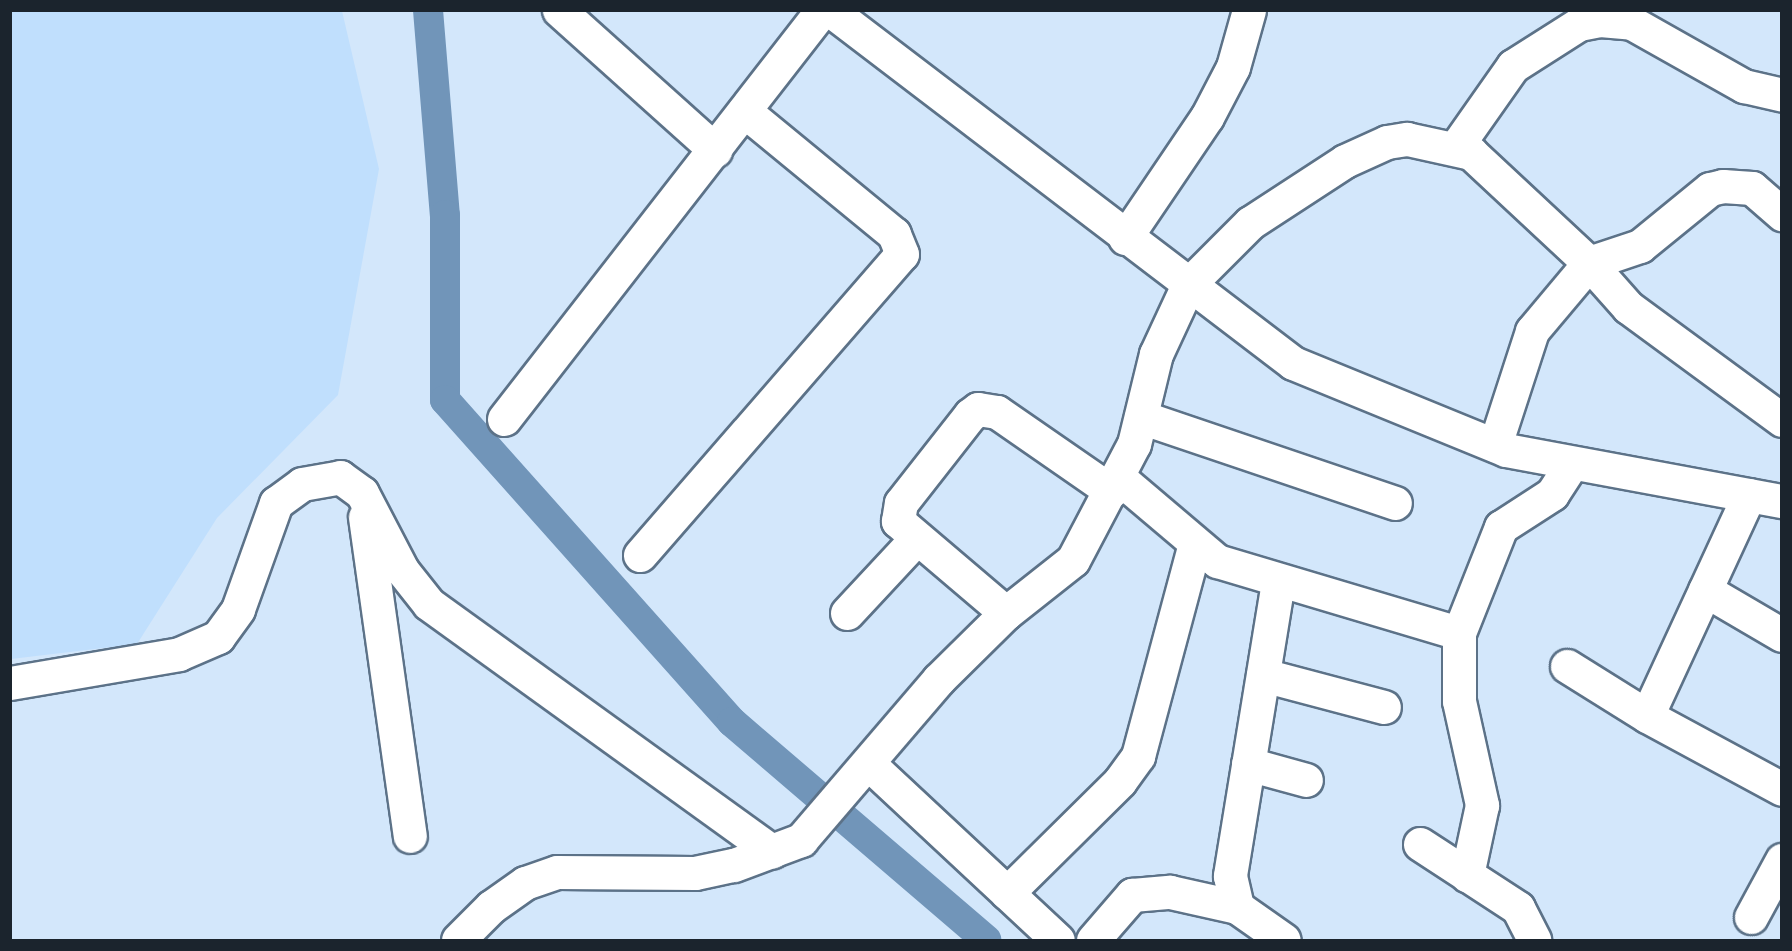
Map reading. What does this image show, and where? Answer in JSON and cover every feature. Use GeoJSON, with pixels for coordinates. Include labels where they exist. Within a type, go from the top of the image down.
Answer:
{"type":"FeatureCollection","features":[{"type":"Feature","properties":{"kind":"street"},"geometry":{"type":"LineString","coordinates":[[559,10],[715,150]]}},
{"type":"Feature","properties":{"kind":"street"},"geometry":{"type":"LineString","coordinates":[[504,419],[822,10]]}},
{"type":"Feature","properties":{"kind":"street"},"geometry":{"type":"LineString","coordinates":[[830,10],[1125,238],[1293,363],[1495,446],[1572,464],[1782,501]]}},
{"type":"Feature","properties":{"kind":"street"},"geometry":{"type":"LineString","coordinates":[[1125,238],[1207,117],[1233,68],[1249,10]]}},
{"type":"Feature","properties":{"kind":"street"},"geometry":{"type":"LineString","coordinates":[[1456,147],[1527,54],[1580,24],[1611,15],[1632,23],[1744,86],[1782,95]]}},
{"type":"Feature","properties":{"kind":"street"},"geometry":{"type":"LineString","coordinates":[[640,555],[902,254],[894,234],[744,111]]}},
{"type":"Feature","properties":{"kind":"street"},"geometry":{"type":"LineString","coordinates":[[458,940],[491,907],[525,883],[557,872],[695,873],[786,845],[861,773],[938,680],[1006,613],[1073,560],[1114,484],[1141,417],[1156,354],[1188,285],[1250,223],[1345,160],[1407,139],[1456,147],[1478,159],[1589,263],[1628,307],[1782,420]]}},
{"type":"Feature","properties":{"kind":"street"},"geometry":{"type":"LineString","coordinates":[[1495,446],[1532,331],[1589,263],[1640,246],[1710,189],[1723,186],[1752,188],[1782,214]]}},
{"type":"Feature","properties":{"kind":"street"},"geometry":{"type":"LineString","coordinates":[[1006,613],[915,540],[898,521],[901,503],[978,409],[998,412],[1114,484],[1194,547],[1217,561],[1278,582],[1459,633]]}},
{"type":"Feature","properties":{"kind":"street"},"geometry":{"type":"LineString","coordinates":[[1141,417],[1395,503]]}},
{"type":"Feature","properties":{"kind":"street"},"geometry":{"type":"LineString","coordinates":[[1467,875],[1482,805],[1459,701],[1459,633],[1501,527],[1552,494],[1572,464]]}},
{"type":"Feature","properties":{"kind":"street"},"geometry":{"type":"LineString","coordinates":[[10,683],[198,648],[231,624],[270,515],[286,493],[328,477],[347,480],[362,493],[402,570],[429,604],[786,845]]}},
{"type":"Feature","properties":{"kind":"street"},"geometry":{"type":"LineString","coordinates":[[362,493],[410,836]]}},
{"type":"Feature","properties":{"kind":"street"},"geometry":{"type":"LineString","coordinates":[[1647,716],[1749,495]]}},
{"type":"Feature","properties":{"kind":"street"},"geometry":{"type":"LineString","coordinates":[[847,613],[915,540]]}},
{"type":"Feature","properties":{"kind":"street"},"geometry":{"type":"LineString","coordinates":[[1007,893],[1120,781],[1138,756],[1194,547]]}},
{"type":"Feature","properties":{"kind":"street"},"geometry":{"type":"LineString","coordinates":[[1237,907],[1230,876],[1278,582]]}},
{"type":"Feature","properties":{"kind":"street"},"geometry":{"type":"LineString","coordinates":[[1705,590],[1782,635]]}},
{"type":"Feature","properties":{"kind":"street"},"geometry":{"type":"LineString","coordinates":[[1567,666],[1647,716],[1782,789]]}},
{"type":"Feature","properties":{"kind":"street"},"geometry":{"type":"LineString","coordinates":[[1263,675],[1384,707]]}},
{"type":"Feature","properties":{"kind":"street"},"geometry":{"type":"LineString","coordinates":[[1248,764],[1306,780]]}},
{"type":"Feature","properties":{"kind":"street"},"geometry":{"type":"LineString","coordinates":[[861,773],[1007,893],[1058,940]]}},
{"type":"Feature","properties":{"kind":"street"},"geometry":{"type":"LineString","coordinates":[[1420,844],[1518,908],[1534,940]]}},
{"type":"Feature","properties":{"kind":"street"},"geometry":{"type":"LineString","coordinates":[[1751,917],[1782,860]]}},
{"type":"Feature","properties":{"kind":"street"},"geometry":{"type":"LineString","coordinates":[[1093,940],[1132,895],[1170,892],[1237,907],[1284,940]]}},
{"type":"Feature","properties":{"kind":"shaded area"},"geometry":{"type":"Polygon","coordinates":[[[11,11],[342,11],[379,169],[338,395],[217,518],[137,644],[11,659],[11,11]]]}},
{"type":"Feature","properties":{"kind":"waterway"},"geometry":{"type":"LineString","coordinates":[[428,10],[445,215],[445,400],[732,722],[986,940]]}}]}
